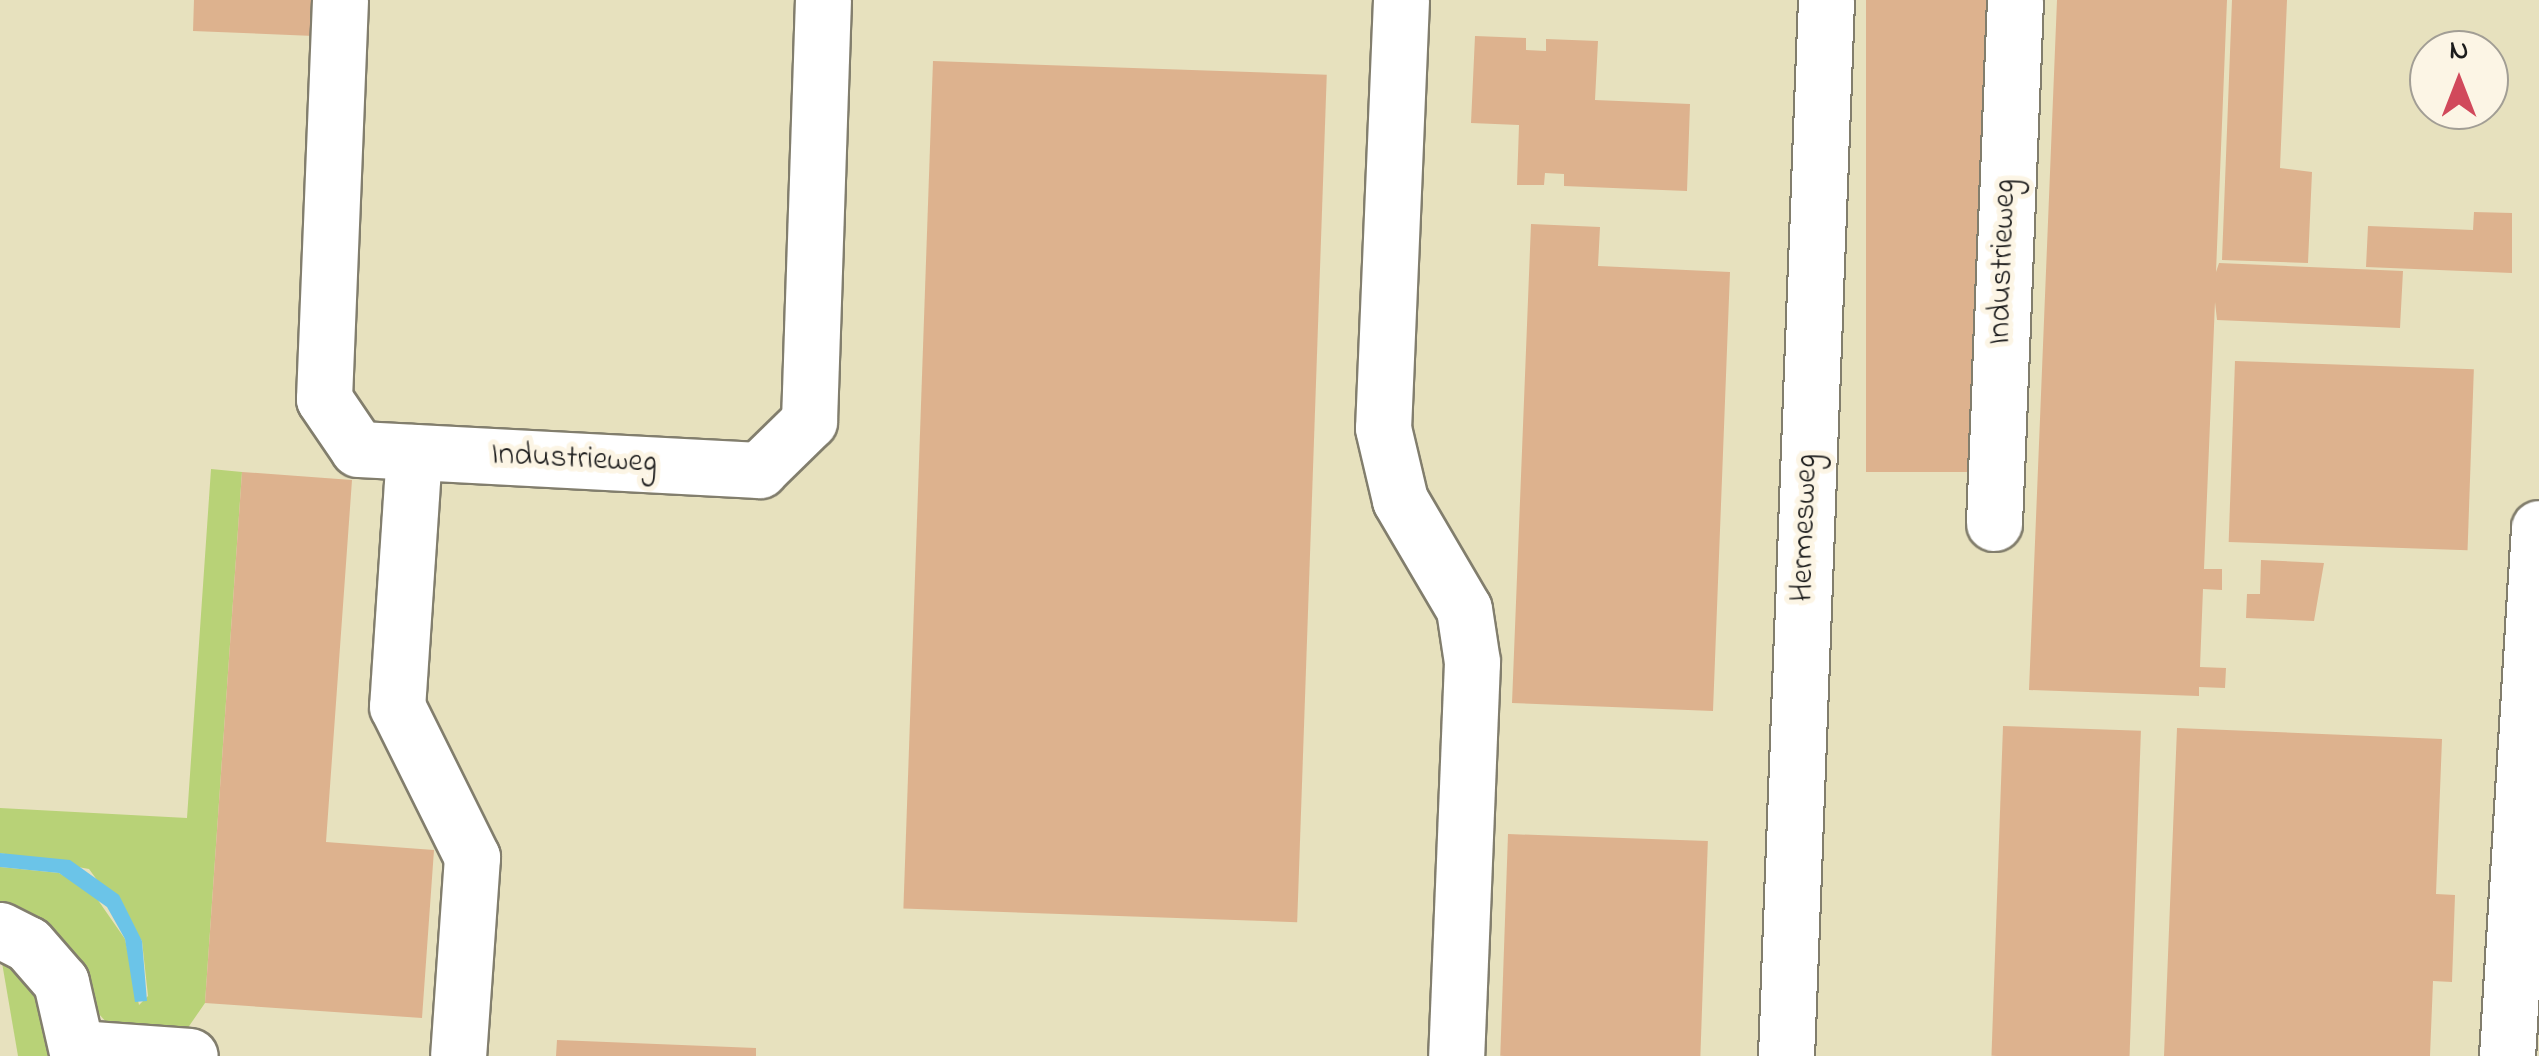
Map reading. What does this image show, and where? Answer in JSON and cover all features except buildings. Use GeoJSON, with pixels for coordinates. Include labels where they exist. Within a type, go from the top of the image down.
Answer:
{"type":"FeatureCollection","features":[{"type":"Feature","properties":{"kind":"street","name":"Industrieweg"},"geometry":{"type":"LineString","coordinates":[[340,0],[324,399],[358,449],[759,470],[809,421],[823,0]]}},
{"type":"Feature","properties":{"kind":"street"},"geometry":{"type":"LineString","coordinates":[[1401,0],[1384,428],[1400,500],[1464,609],[1472,662],[1456,1056]]}},
{"type":"Feature","properties":{"kind":"street","name":"Hermesweg"},"geometry":{"type":"LineString","coordinates":[[1786,1056],[1826,0]]}},
{"type":"Feature","properties":{"kind":"street","name":"Industrieweg"},"geometry":{"type":"LineString","coordinates":[[1994,523],[2014,0]]}},
{"type":"Feature","properties":{"kind":"street"},"geometry":{"type":"LineString","coordinates":[[414,452],[397,706],[472,857],[458,1056]]}},
{"type":"Feature","properties":{"kind":"street"},"geometry":{"type":"LineString","coordinates":[[2507,1056],[2539,528]]}},
{"type":"Feature","properties":{"kind":"street"},"geometry":{"type":"LineString","coordinates":[[0,930],[62,982],[78,1052],[190,1056]]}},
{"type":"Feature","properties":{"kind":"green space"},"geometry":{"type":"Polygon","coordinates":[[[211,469],[242,472],[205,1003],[185,1032],[108,1024],[0,905],[0,867],[59,873],[93,893],[125,939],[139,1005],[148,996],[142,941],[89,869],[0,853],[0,808],[187,818],[211,469]]]}},
{"type":"Feature","properties":{"kind":"green space"},"geometry":{"type":"Polygon","coordinates":[[[0,951],[40,987],[57,1056],[18,1056],[0,951]]]}},
{"type":"Feature","properties":{"kind":"water"},"geometry":{"type":"Polygon","coordinates":[[[0,853],[70,860],[119,895],[142,941],[147,1001],[135,1002],[125,939],[107,907],[59,873],[0,867],[0,853]]]}}]}
